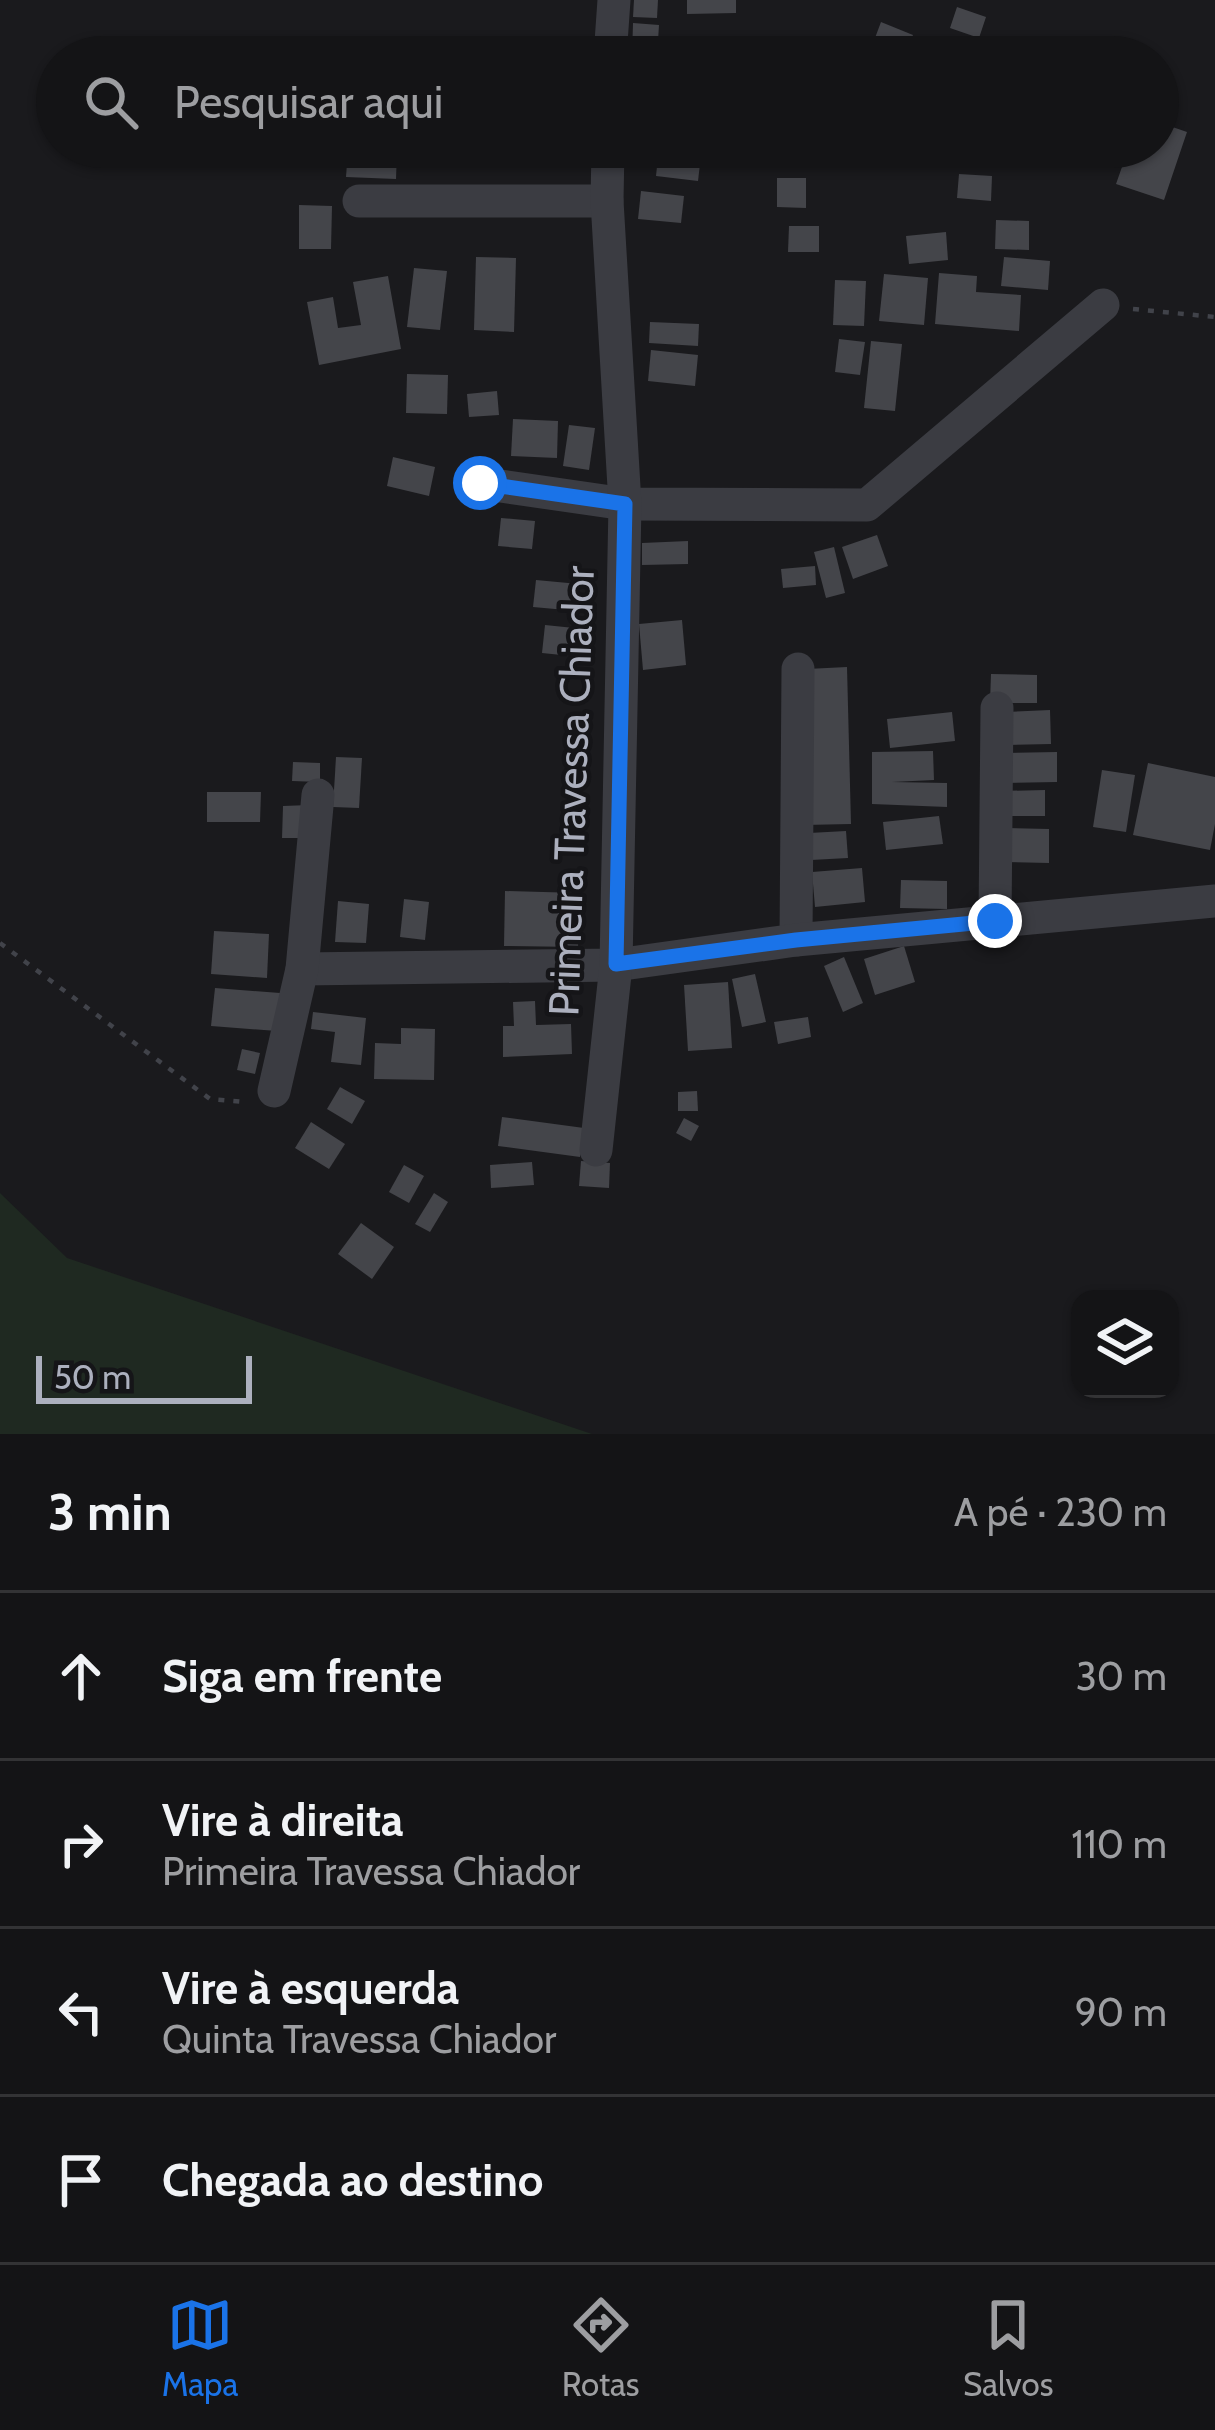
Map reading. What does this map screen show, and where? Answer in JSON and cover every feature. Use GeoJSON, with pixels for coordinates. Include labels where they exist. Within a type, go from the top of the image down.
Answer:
{"type":"FeatureCollection","features":[{"type":"Feature","properties":{"kind":"street"},"geometry":{"type":"LineString","coordinates":[[611,36],[614,0]]}},
{"type":"Feature","properties":{"kind":"street","name":"Primeira Travessa Chiador"},"geometry":{"type":"LineString","coordinates":[[596,1150],[616,964],[625,504],[608,168]]}},
{"type":"Feature","properties":{"kind":"street"},"geometry":{"type":"LineString","coordinates":[[359,201],[607,201]]}},
{"type":"Feature","properties":{"kind":"street"},"geometry":{"type":"LineString","coordinates":[[480,483],[625,504],[867,505],[1103,305]]}},
{"type":"Feature","properties":{"kind":"street"},"geometry":{"type":"LineString","coordinates":[[796,940],[798,669]]}},
{"type":"Feature","properties":{"kind":"street"},"geometry":{"type":"LineString","coordinates":[[995,921],[997,708]]}},
{"type":"Feature","properties":{"kind":"street"},"geometry":{"type":"LineString","coordinates":[[274,1091],[302,969],[318,795]]}},
{"type":"Feature","properties":{"kind":"street"},"geometry":{"type":"LineString","coordinates":[[302,969],[616,964],[796,940],[1215,901]]}},
{"type":"Feature","properties":{"kind":"path"},"geometry":{"type":"LineString","coordinates":[[1103,305],[1215,317]]}},
{"type":"Feature","properties":{"kind":"path"},"geometry":{"type":"LineString","coordinates":[[0,943],[210,1100],[246,1102],[274,1091]]}},
{"type":"Feature","properties":{"kind":"shaded area"},"geometry":{"type":"Polygon","coordinates":[[[0,1193],[67,1258],[592,1434],[0,1434],[0,1193]]]}},
{"type":"Feature","properties":{"kind":"building"},"geometry":{"type":"Polygon","coordinates":[[[634,0],[658,0],[657,18],[633,17],[634,0]]]}},
{"type":"Feature","properties":{"kind":"building"},"geometry":{"type":"Polygon","coordinates":[[[687,0],[736,0],[736,13],[687,14],[687,0]]]}},
{"type":"Feature","properties":{"kind":"building"},"geometry":{"type":"Polygon","coordinates":[[[957,7],[986,17],[980,36],[950,28],[957,7]]]}},
{"type":"Feature","properties":{"kind":"building"},"geometry":{"type":"Polygon","coordinates":[[[881,22],[913,35],[913,36],[876,36],[881,22]]]}},
{"type":"Feature","properties":{"kind":"building"},"geometry":{"type":"Polygon","coordinates":[[[633,23],[659,25],[658,36],[633,36],[633,23]]]}},
{"type":"Feature","properties":{"kind":"building"},"geometry":{"type":"Polygon","coordinates":[[[1179,129],[1187,132],[1179,156],[1179,129]]]}},
{"type":"Feature","properties":{"kind":"building"},"geometry":{"type":"Polygon","coordinates":[[[347,168],[396,168],[396,179],[346,177],[347,168]]]}},
{"type":"Feature","properties":{"kind":"building"},"geometry":{"type":"Polygon","coordinates":[[[657,168],[700,168],[698,181],[656,176],[657,168]]]}},
{"type":"Feature","properties":{"kind":"building"},"geometry":{"type":"Polygon","coordinates":[[[1122,168],[1175,168],[1164,200],[1116,184],[1122,168]]]}},
{"type":"Feature","properties":{"kind":"building"},"geometry":{"type":"Polygon","coordinates":[[[959,174],[992,176],[991,201],[957,198],[959,174]]]}},
{"type":"Feature","properties":{"kind":"building"},"geometry":{"type":"Polygon","coordinates":[[[777,178],[806,178],[806,208],[777,207],[777,178]]]}},
{"type":"Feature","properties":{"kind":"building"},"geometry":{"type":"Polygon","coordinates":[[[641,191],[684,196],[681,223],[638,219],[641,191]]]}},
{"type":"Feature","properties":{"kind":"building"},"geometry":{"type":"Polygon","coordinates":[[[299,205],[332,206],[331,249],[299,249],[299,205]]]}},
{"type":"Feature","properties":{"kind":"building"},"geometry":{"type":"Polygon","coordinates":[[[996,220],[1029,221],[1029,250],[995,249],[996,220]]]}},
{"type":"Feature","properties":{"kind":"building"},"geometry":{"type":"Polygon","coordinates":[[[789,226],[819,226],[819,252],[788,252],[789,226]]]}},
{"type":"Feature","properties":{"kind":"building"},"geometry":{"type":"Polygon","coordinates":[[[946,232],[948,260],[909,264],[906,236],[946,232]]]}},
{"type":"Feature","properties":{"kind":"building"},"geometry":{"type":"Polygon","coordinates":[[[476,257],[516,258],[514,332],[474,330],[476,257]]]}},
{"type":"Feature","properties":{"kind":"building"},"geometry":{"type":"Polygon","coordinates":[[[1004,257],[1050,261],[1048,290],[1001,286],[1004,257]]]}},
{"type":"Feature","properties":{"kind":"building"},"geometry":{"type":"Polygon","coordinates":[[[414,268],[447,271],[440,330],[407,327],[414,268]]]}},
{"type":"Feature","properties":{"kind":"building"},"geometry":{"type":"Polygon","coordinates":[[[939,273],[977,276],[976,292],[1021,295],[1019,331],[935,324],[939,273]]]}},
{"type":"Feature","properties":{"kind":"building"},"geometry":{"type":"Polygon","coordinates":[[[884,274],[928,278],[924,325],[879,321],[884,274]]]}},
{"type":"Feature","properties":{"kind":"building"},"geometry":{"type":"Polygon","coordinates":[[[388,276],[401,349],[319,365],[307,302],[333,297],[338,328],[361,325],[353,282],[388,276]]]}},
{"type":"Feature","properties":{"kind":"building"},"geometry":{"type":"Polygon","coordinates":[[[835,280],[866,281],[864,326],[833,325],[835,280]]]}},
{"type":"Feature","properties":{"kind":"building"},"geometry":{"type":"Polygon","coordinates":[[[650,322],[699,324],[698,346],[649,343],[650,322]]]}},
{"type":"Feature","properties":{"kind":"building"},"geometry":{"type":"Polygon","coordinates":[[[839,339],[865,342],[860,375],[835,372],[839,339]]]}},
{"type":"Feature","properties":{"kind":"building"},"geometry":{"type":"Polygon","coordinates":[[[871,341],[902,344],[895,411],[864,408],[871,341]]]}},
{"type":"Feature","properties":{"kind":"building"},"geometry":{"type":"Polygon","coordinates":[[[651,350],[698,355],[695,386],[648,381],[651,350]]]}},
{"type":"Feature","properties":{"kind":"building"},"geometry":{"type":"Polygon","coordinates":[[[407,374],[448,375],[447,414],[406,413],[407,374]]]}},
{"type":"Feature","properties":{"kind":"building"},"geometry":{"type":"Polygon","coordinates":[[[497,391],[499,415],[469,417],[467,394],[497,391]]]}},
{"type":"Feature","properties":{"kind":"building"},"geometry":{"type":"Polygon","coordinates":[[[513,419],[558,421],[557,458],[511,456],[513,419]]]}},
{"type":"Feature","properties":{"kind":"building"},"geometry":{"type":"Polygon","coordinates":[[[569,425],[595,428],[589,470],[563,466],[569,425]]]}},
{"type":"Feature","properties":{"kind":"building"},"geometry":{"type":"Polygon","coordinates":[[[393,457],[435,467],[429,496],[387,486],[393,457]]]}},
{"type":"Feature","properties":{"kind":"building"},"geometry":{"type":"Polygon","coordinates":[[[501,518],[535,521],[532,549],[498,546],[501,518]]]}},
{"type":"Feature","properties":{"kind":"building"},"geometry":{"type":"Polygon","coordinates":[[[877,535],[888,566],[853,579],[842,547],[877,535]]]}},
{"type":"Feature","properties":{"kind":"building"},"geometry":{"type":"Polygon","coordinates":[[[688,541],[688,564],[642,565],[642,543],[688,541]]]}},
{"type":"Feature","properties":{"kind":"building"},"geometry":{"type":"Polygon","coordinates":[[[834,547],[845,593],[826,598],[814,552],[834,547]]]}},
{"type":"Feature","properties":{"kind":"building"},"geometry":{"type":"Polygon","coordinates":[[[815,566],[816,585],[783,588],[781,569],[815,566]]]}},
{"type":"Feature","properties":{"kind":"building"},"geometry":{"type":"Polygon","coordinates":[[[536,580],[579,584],[577,611],[533,607],[536,580]]]}},
{"type":"Feature","properties":{"kind":"building"},"geometry":{"type":"Polygon","coordinates":[[[682,620],[686,665],[643,670],[639,624],[682,620]]]}},
{"type":"Feature","properties":{"kind":"building"},"geometry":{"type":"Polygon","coordinates":[[[545,625],[584,629],[581,657],[542,653],[545,625]]]}},
{"type":"Feature","properties":{"kind":"building"},"geometry":{"type":"Polygon","coordinates":[[[847,667],[851,824],[804,825],[807,669],[847,667]]]}},
{"type":"Feature","properties":{"kind":"building"},"geometry":{"type":"Polygon","coordinates":[[[991,674],[1037,675],[1037,703],[990,703],[991,674]]]}},
{"type":"Feature","properties":{"kind":"building"},"geometry":{"type":"Polygon","coordinates":[[[1050,710],[1051,744],[1006,745],[1005,712],[1050,710]]]}},
{"type":"Feature","properties":{"kind":"building"},"geometry":{"type":"Polygon","coordinates":[[[952,712],[955,741],[890,748],[887,719],[952,712]]]}},
{"type":"Feature","properties":{"kind":"building"},"geometry":{"type":"Polygon","coordinates":[[[933,751],[934,780],[892,782],[947,783],[947,807],[872,804],[872,752],[933,751]]]}},
{"type":"Feature","properties":{"kind":"building"},"geometry":{"type":"Polygon","coordinates":[[[1057,752],[1057,782],[1002,783],[1002,753],[1057,752]]]}},
{"type":"Feature","properties":{"kind":"building"},"geometry":{"type":"Polygon","coordinates":[[[336,757],[362,758],[359,808],[333,807],[336,757]]]}},
{"type":"Feature","properties":{"kind":"building"},"geometry":{"type":"Polygon","coordinates":[[[293,762],[320,763],[320,782],[292,781],[293,762]]]}},
{"type":"Feature","properties":{"kind":"building"},"geometry":{"type":"Polygon","coordinates":[[[1148,763],[1215,777],[1210,850],[1133,835],[1148,763]]]}},
{"type":"Feature","properties":{"kind":"building"},"geometry":{"type":"Polygon","coordinates":[[[1102,770],[1135,775],[1126,832],[1093,827],[1102,770]]]}},
{"type":"Feature","properties":{"kind":"building"},"geometry":{"type":"Polygon","coordinates":[[[1045,790],[1045,816],[1001,816],[1001,791],[1045,790]]]}},
{"type":"Feature","properties":{"kind":"building"},"geometry":{"type":"Polygon","coordinates":[[[207,792],[261,792],[260,822],[207,822],[207,792]]]}},
{"type":"Feature","properties":{"kind":"building"},"geometry":{"type":"Polygon","coordinates":[[[309,805],[309,838],[282,838],[283,806],[309,805]]]}},
{"type":"Feature","properties":{"kind":"building"},"geometry":{"type":"Polygon","coordinates":[[[939,816],[943,844],[886,850],[883,822],[939,816]]]}},
{"type":"Feature","properties":{"kind":"building"},"geometry":{"type":"Polygon","coordinates":[[[1003,828],[1049,829],[1049,863],[1002,862],[1003,828]]]}},
{"type":"Feature","properties":{"kind":"building"},"geometry":{"type":"Polygon","coordinates":[[[846,831],[848,858],[811,860],[809,833],[846,831]]]}},
{"type":"Feature","properties":{"kind":"building"},"geometry":{"type":"Polygon","coordinates":[[[862,868],[865,902],[815,907],[812,872],[862,868]]]}},
{"type":"Feature","properties":{"kind":"building"},"geometry":{"type":"Polygon","coordinates":[[[901,880],[947,881],[947,909],[900,908],[901,880]]]}},
{"type":"Feature","properties":{"kind":"building"},"geometry":{"type":"Polygon","coordinates":[[[505,891],[579,893],[578,947],[504,946],[505,891]]]}},
{"type":"Feature","properties":{"kind":"building"},"geometry":{"type":"Polygon","coordinates":[[[404,899],[429,902],[425,940],[400,937],[404,899]]]}},
{"type":"Feature","properties":{"kind":"building"},"geometry":{"type":"Polygon","coordinates":[[[338,901],[369,904],[366,943],[335,942],[338,901]]]}},
{"type":"Feature","properties":{"kind":"building"},"geometry":{"type":"Polygon","coordinates":[[[214,931],[269,934],[267,978],[211,974],[214,931]]]}},
{"type":"Feature","properties":{"kind":"building"},"geometry":{"type":"Polygon","coordinates":[[[904,946],[915,982],[875,995],[864,959],[904,946]]]}},
{"type":"Feature","properties":{"kind":"building"},"geometry":{"type":"Polygon","coordinates":[[[844,957],[863,1003],[843,1012],[824,966],[844,957]]]}},
{"type":"Feature","properties":{"kind":"building"},"geometry":{"type":"Polygon","coordinates":[[[755,974],[766,1022],[742,1027],[732,979],[755,974]]]}},
{"type":"Feature","properties":{"kind":"building"},"geometry":{"type":"Polygon","coordinates":[[[728,982],[732,1048],[688,1051],[684,985],[728,982]]]}},
{"type":"Feature","properties":{"kind":"building"},"geometry":{"type":"Polygon","coordinates":[[[215,988],[280,993],[277,1031],[211,1026],[215,988]]]}},
{"type":"Feature","properties":{"kind":"building"},"geometry":{"type":"Polygon","coordinates":[[[535,1001],[536,1025],[571,1024],[572,1054],[503,1057],[503,1026],[514,1026],[513,1002],[535,1001]]]}},
{"type":"Feature","properties":{"kind":"building"},"geometry":{"type":"Polygon","coordinates":[[[313,1012],[366,1018],[361,1065],[331,1062],[335,1032],[311,1029],[313,1012]]]}},
{"type":"Feature","properties":{"kind":"building"},"geometry":{"type":"Polygon","coordinates":[[[808,1017],[811,1037],[778,1044],[774,1022],[808,1017]]]}},
{"type":"Feature","properties":{"kind":"building"},"geometry":{"type":"Polygon","coordinates":[[[401,1028],[435,1029],[434,1080],[374,1079],[375,1043],[401,1044],[401,1028]]]}},
{"type":"Feature","properties":{"kind":"building"},"geometry":{"type":"Polygon","coordinates":[[[242,1049],[260,1053],[255,1074],[237,1070],[242,1049]]]}},
{"type":"Feature","properties":{"kind":"building"},"geometry":{"type":"Polygon","coordinates":[[[340,1087],[365,1101],[352,1124],[327,1109],[340,1087]]]}},
{"type":"Feature","properties":{"kind":"building"},"geometry":{"type":"Polygon","coordinates":[[[697,1091],[698,1111],[678,1111],[678,1092],[697,1091]]]}},
{"type":"Feature","properties":{"kind":"building"},"geometry":{"type":"Polygon","coordinates":[[[502,1117],[584,1128],[580,1157],[498,1146],[502,1117]]]}},
{"type":"Feature","properties":{"kind":"building"},"geometry":{"type":"Polygon","coordinates":[[[684,1118],[699,1126],[691,1141],[676,1133],[684,1118]]]}},
{"type":"Feature","properties":{"kind":"building"},"geometry":{"type":"Polygon","coordinates":[[[311,1122],[345,1144],[329,1169],[295,1148],[311,1122]]]}},
{"type":"Feature","properties":{"kind":"building"},"geometry":{"type":"Polygon","coordinates":[[[581,1161],[610,1163],[609,1188],[579,1186],[581,1161]]]}},
{"type":"Feature","properties":{"kind":"building"},"geometry":{"type":"Polygon","coordinates":[[[532,1162],[534,1185],[491,1188],[490,1165],[532,1162]]]}},
{"type":"Feature","properties":{"kind":"building"},"geometry":{"type":"Polygon","coordinates":[[[404,1165],[424,1176],[409,1203],[389,1192],[404,1165]]]}},
{"type":"Feature","properties":{"kind":"building"},"geometry":{"type":"Polygon","coordinates":[[[434,1193],[448,1202],[430,1232],[415,1224],[434,1193]]]}},
{"type":"Feature","properties":{"kind":"building"},"geometry":{"type":"Polygon","coordinates":[[[361,1223],[394,1247],[372,1279],[338,1254],[361,1223]]]}},
{"type":"Feature","properties":{"kind":"route"},"geometry":{"type":"LineString","coordinates":[[480,483],[625,504],[616,964],[995,921]]}}]}
